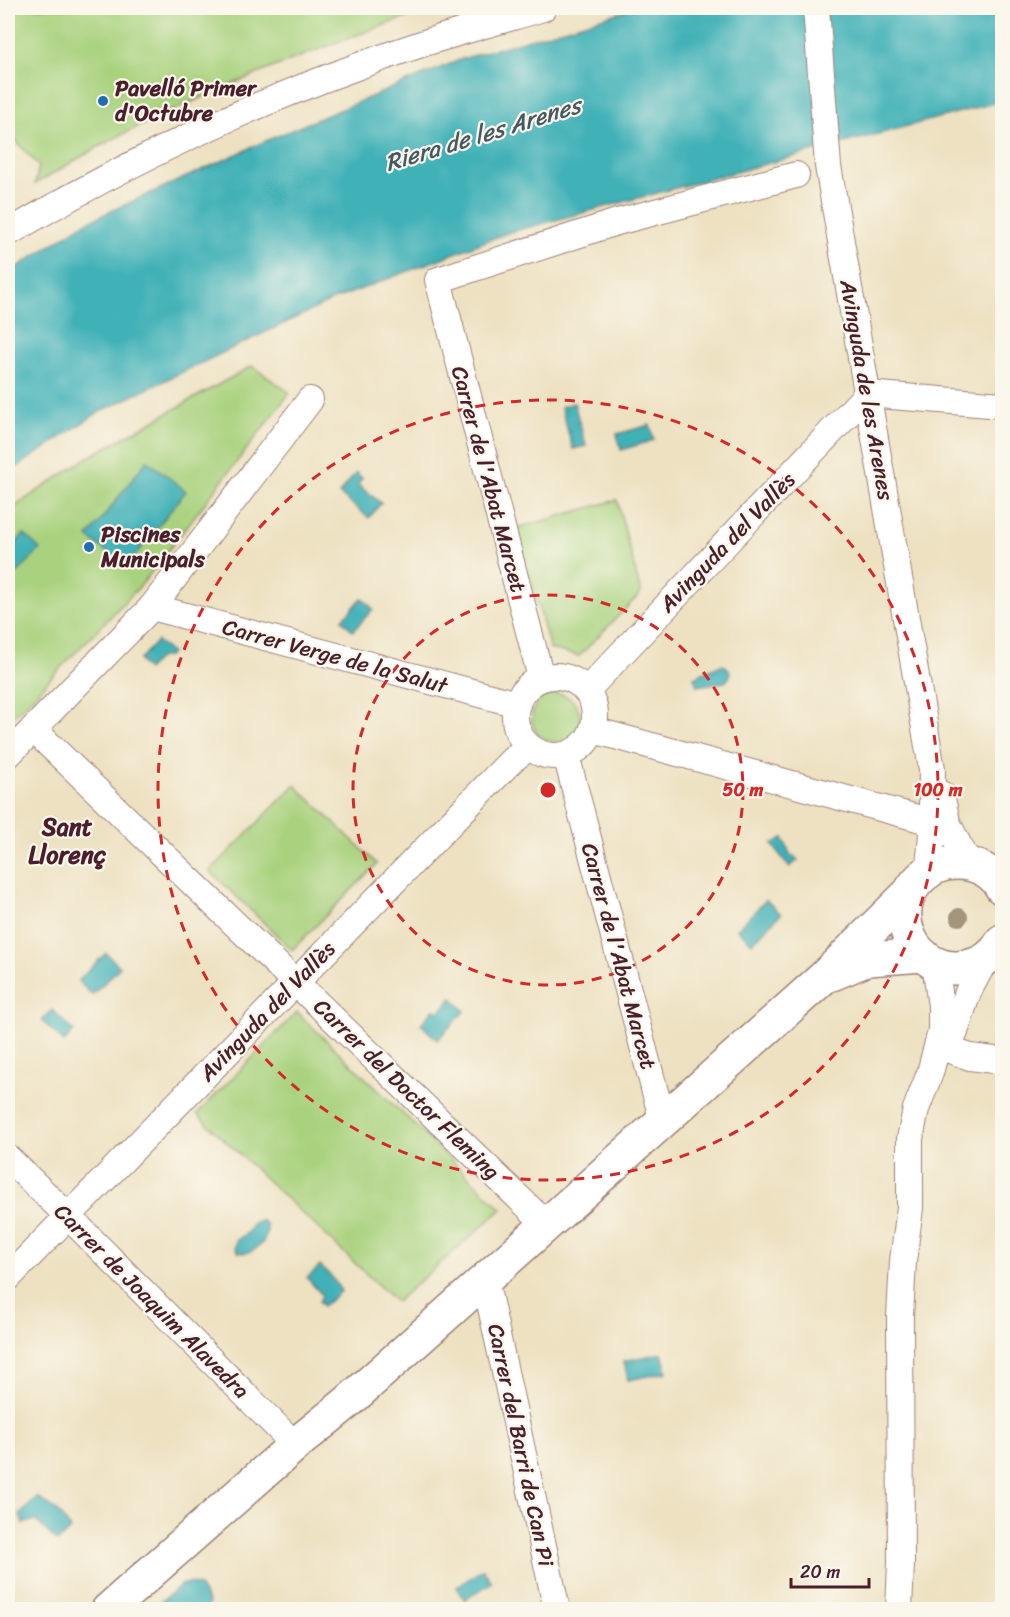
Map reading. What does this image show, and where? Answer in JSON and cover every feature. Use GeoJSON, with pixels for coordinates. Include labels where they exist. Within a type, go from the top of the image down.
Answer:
{"type":"FeatureCollection","features":[{"type":"Feature","properties":{"kind":"street"},"geometry":{"type":"LineString","coordinates":[[8,233],[160,149],[245,111],[355,67],[445,36],[543,8]]}},
{"type":"Feature","properties":{"kind":"street","name":"Avinguda de les Arenes"},"geometry":{"type":"LineString","coordinates":[[816,8],[828,166],[932,769],[931,855],[918,883]]}},
{"type":"Feature","properties":{"kind":"street","name":"Carrer de l'Abat Marcet"},"geometry":{"type":"LineString","coordinates":[[541,678],[438,280],[617,222],[796,175]]}},
{"type":"Feature","properties":{"kind":"street"},"geometry":{"type":"LineString","coordinates":[[867,394],[1002,405]]}},
{"type":"Feature","properties":{"kind":"street","name":"Avinguda del Vallès"},"geometry":{"type":"LineString","coordinates":[[587,690],[867,394]]}},
{"type":"Feature","properties":{"kind":"street"},"geometry":{"type":"LineString","coordinates":[[8,755],[152,607],[310,400]]}},
{"type":"Feature","properties":{"kind":"street","name":"Carrer Verge de la Salut"},"geometry":{"type":"LineString","coordinates":[[152,607],[517,704]]}},
{"type":"Feature","properties":{"kind":"street"},"geometry":{"type":"LineString","coordinates":[[561,676],[571,678],[587,690],[594,702],[596,716],[593,730],[587,741],[566,755],[553,756],[529,747],[517,727],[515,716],[522,693],[530,684],[541,678],[561,676]]}},
{"type":"Feature","properties":{"kind":"street","name":"Carrer del Doctor Fleming"},"geometry":{"type":"LineString","coordinates":[[33,729],[547,1225]]}},
{"type":"Feature","properties":{"kind":"street"},"geometry":{"type":"LineString","coordinates":[[593,730],[932,822]]}},
{"type":"Feature","properties":{"kind":"street","name":"Avinguda del Vallès"},"geometry":{"type":"LineString","coordinates":[[8,1278],[513,759],[529,747]]}},
{"type":"Feature","properties":{"kind":"street","name":"Carrer de l'Abat Marcet"},"geometry":{"type":"LineString","coordinates":[[566,755],[663,1122]]}},
{"type":"Feature","properties":{"kind":"street","name":"Avinguda de les Arenes"},"geometry":{"type":"LineString","coordinates":[[932,769],[943,798],[947,822],[958,844],[990,872]]}},
{"type":"Feature","properties":{"kind":"street"},"geometry":{"type":"LineString","coordinates":[[108,1610],[295,1445],[348,1402],[663,1122],[824,977],[934,867],[946,863],[990,872]]}},
{"type":"Feature","properties":{"kind":"street"},"geometry":{"type":"LineString","coordinates":[[918,883],[905,907],[904,922],[914,948],[929,959],[958,969],[977,964],[994,951]]}},
{"type":"Feature","properties":{"kind":"street"},"geometry":{"type":"LineString","coordinates":[[930,1073],[943,1058],[955,1032],[968,992],[994,951]]}},
{"type":"Feature","properties":{"kind":"street"},"geometry":{"type":"LineString","coordinates":[[824,977],[868,959],[929,959]]}},
{"type":"Feature","properties":{"kind":"street"},"geometry":{"type":"LineString","coordinates":[[899,1610],[901,1563],[900,1317],[903,1261],[910,1208],[910,1138],[916,1109],[930,1073],[941,1031],[941,1006],[929,959]]}},
{"type":"Feature","properties":{"kind":"street"},"geometry":{"type":"LineString","coordinates":[[947,1049],[970,1057],[1002,1061]]}},
{"type":"Feature","properties":{"kind":"street","name":"Carrer de Joaquim Alavedra"},"geometry":{"type":"LineString","coordinates":[[8,1158],[295,1445]]}},
{"type":"Feature","properties":{"kind":"street","name":"Carrer del Barri de Can Pi"},"geometry":{"type":"LineString","coordinates":[[485,1280],[557,1610]]}},
{"type":"Feature","properties":{"kind":"green space","name":"Pavelló Primer d'Octubre"},"geometry":{"type":"Polygon","coordinates":[[[8,8],[433,8],[315,51],[199,99],[112,140],[35,184],[39,166],[8,132],[8,8]]]}},
{"type":"Feature","properties":{"kind":"green space","name":"Piscines Municipals"},"geometry":{"type":"Polygon","coordinates":[[[252,366],[290,393],[143,583],[8,722],[8,511],[87,458],[252,366]]]}},
{"type":"Feature","properties":{"kind":"green space"},"geometry":{"type":"Polygon","coordinates":[[[617,500],[641,593],[579,656],[550,649],[517,528],[617,500]]]}},
{"type":"Feature","properties":{"kind":"green space"},"geometry":{"type":"Polygon","coordinates":[[[551,694],[561,694],[573,701],[580,713],[580,723],[573,735],[561,742],[551,742],[536,731],[532,723],[532,713],[543,698],[551,694]]]}},
{"type":"Feature","properties":{"kind":"green space"},"geometry":{"type":"Polygon","coordinates":[[[295,785],[377,864],[292,950],[210,871],[295,785]]]}},
{"type":"Feature","properties":{"kind":"green space"},"geometry":{"type":"Polygon","coordinates":[[[297,1012],[502,1209],[396,1302],[197,1114],[297,1012]]]}},
{"type":"Feature","properties":{"kind":"water","name":"Riera de les Arenes"},"geometry":{"type":"Polygon","coordinates":[[[635,8],[1002,8],[1002,101],[507,233],[333,300],[99,412],[8,473],[8,273],[85,223],[270,139],[462,59],[635,8]]]}},
{"type":"Feature","properties":{"kind":"water"},"geometry":{"type":"Polygon","coordinates":[[[574,403],[586,446],[573,449],[561,407],[574,403]]]}},
{"type":"Feature","properties":{"kind":"water"},"geometry":{"type":"Polygon","coordinates":[[[650,425],[654,440],[621,450],[617,434],[650,425]]]}},
{"type":"Feature","properties":{"kind":"water"},"geometry":{"type":"Polygon","coordinates":[[[147,460],[186,491],[126,567],[88,537],[147,460]]]}},
{"type":"Feature","properties":{"kind":"water"},"geometry":{"type":"Polygon","coordinates":[[[356,473],[362,478],[358,485],[381,503],[369,518],[339,494],[356,473]]]}},
{"type":"Feature","properties":{"kind":"water"},"geometry":{"type":"Polygon","coordinates":[[[24,534],[40,549],[8,583],[8,551],[24,534]]]}},
{"type":"Feature","properties":{"kind":"water"},"geometry":{"type":"Polygon","coordinates":[[[362,598],[373,609],[353,631],[342,620],[362,598]]]}},
{"type":"Feature","properties":{"kind":"water"},"geometry":{"type":"Polygon","coordinates":[[[157,641],[171,653],[167,657],[160,657],[147,670],[139,660],[157,641]]]}},
{"type":"Feature","properties":{"kind":"water"},"geometry":{"type":"Polygon","coordinates":[[[721,665],[727,667],[730,672],[725,682],[697,686],[694,677],[721,665]]]}},
{"type":"Feature","properties":{"kind":"water"},"geometry":{"type":"Polygon","coordinates":[[[783,838],[790,854],[798,860],[789,867],[772,844],[783,838]]]}},
{"type":"Feature","properties":{"kind":"water"},"geometry":{"type":"Polygon","coordinates":[[[766,900],[781,914],[752,943],[737,929],[766,900]]]}},
{"type":"Feature","properties":{"kind":"water"},"geometry":{"type":"Polygon","coordinates":[[[106,953],[120,967],[92,995],[78,981],[106,953]]]}},
{"type":"Feature","properties":{"kind":"water"},"geometry":{"type":"Polygon","coordinates":[[[452,998],[465,1011],[437,1040],[421,1024],[434,1009],[439,1012],[452,998]]]}},
{"type":"Feature","properties":{"kind":"water"},"geometry":{"type":"Polygon","coordinates":[[[52,1010],[74,1031],[64,1042],[42,1021],[52,1010]]]}},
{"type":"Feature","properties":{"kind":"water"},"geometry":{"type":"Polygon","coordinates":[[[260,1220],[267,1226],[267,1232],[259,1247],[249,1252],[238,1252],[235,1248],[236,1241],[248,1232],[253,1223],[260,1220]]]}},
{"type":"Feature","properties":{"kind":"water"},"geometry":{"type":"Polygon","coordinates":[[[320,1266],[332,1277],[341,1291],[323,1306],[319,1302],[322,1295],[307,1278],[320,1266]]]}},
{"type":"Feature","properties":{"kind":"water"},"geometry":{"type":"Polygon","coordinates":[[[662,1353],[667,1372],[628,1380],[624,1361],[662,1353]]]}},
{"type":"Feature","properties":{"kind":"water"},"geometry":{"type":"Polygon","coordinates":[[[37,1497],[57,1511],[71,1529],[58,1542],[35,1520],[23,1524],[20,1515],[37,1497]]]}},
{"type":"Feature","properties":{"kind":"water"},"geometry":{"type":"Polygon","coordinates":[[[483,1569],[492,1582],[465,1600],[457,1587],[483,1569]]]}},
{"type":"Feature","properties":{"kind":"water"},"geometry":{"type":"Polygon","coordinates":[[[189,1583],[199,1586],[209,1603],[208,1609],[155,1609],[181,1585],[189,1583]]]}},
{"type":"Feature","properties":{"kind":"place","name":"Pavelló Primer d'Octubre"},"geometry":{"type":"Point","coordinates":[103,101]}},
{"type":"Feature","properties":{"kind":"place","name":"Piscines Municipals"},"geometry":{"type":"Point","coordinates":[89,547]}},
{"type":"Feature","properties":{"kind":"district","name":"Sant Llorenç"},"geometry":{"type":"Point","coordinates":[67,841]}}]}
